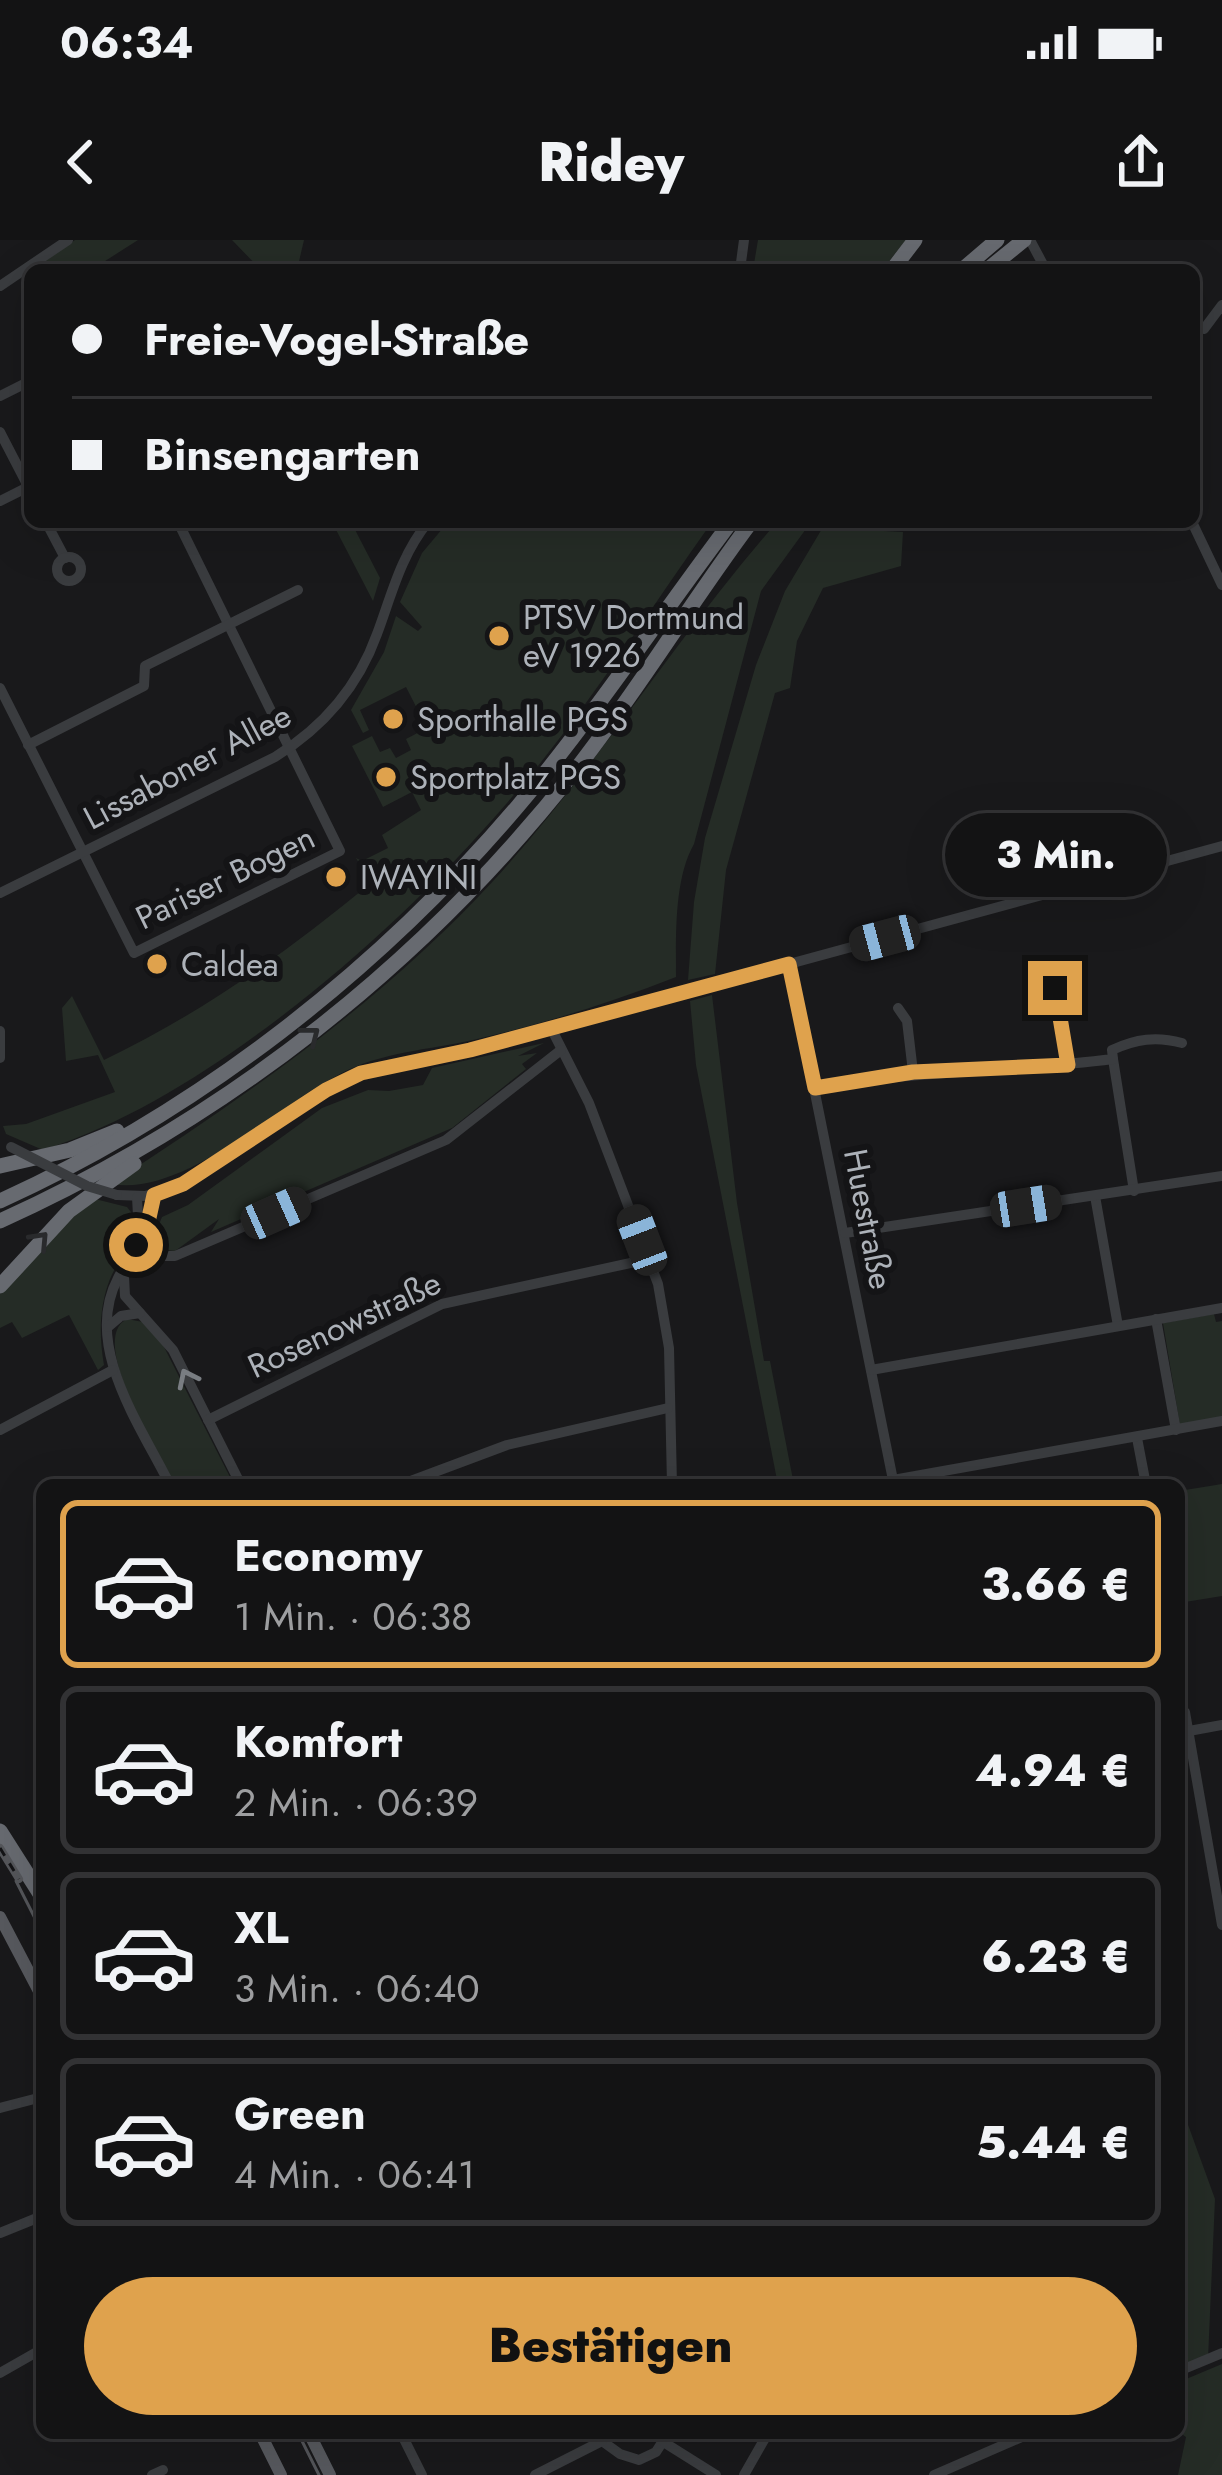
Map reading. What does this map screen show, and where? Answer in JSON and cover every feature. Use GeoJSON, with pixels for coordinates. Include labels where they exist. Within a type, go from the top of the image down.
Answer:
{"type":"FeatureCollection","features":[{"type":"Feature","properties":{"kind":"highway"},"geometry":{"type":"LineString","coordinates":[[897,264],[916,240]]}},
{"type":"Feature","properties":{"kind":"highway"},"geometry":{"type":"LineString","coordinates":[[971,264],[997,247],[1027,240]]}},
{"type":"Feature","properties":{"kind":"highway"},"geometry":{"type":"LineString","coordinates":[[679,590],[717,528]]}},
{"type":"Feature","properties":{"kind":"highway"},"geometry":{"type":"LineString","coordinates":[[0,1201],[90,1156],[195,1092],[350,976],[452,879],[569,742],[726,528]]}},
{"type":"Feature","properties":{"kind":"highway"},"geometry":{"type":"LineString","coordinates":[[0,1221],[112,1166],[216,1103],[284,1057],[362,994],[497,863],[578,767],[747,528]]}},
{"type":"Feature","properties":{"kind":"highway"},"geometry":{"type":"LineString","coordinates":[[723,564],[756,528]]}},
{"type":"Feature","properties":{"kind":"highway"},"geometry":{"type":"LineString","coordinates":[[0,1166],[82,1146],[195,1092]]}},
{"type":"Feature","properties":{"kind":"highway"},"geometry":{"type":"LineString","coordinates":[[0,1286],[68,1211],[197,1124],[216,1103]]}},
{"type":"Feature","properties":{"kind":"highway"},"geometry":{"type":"LineString","coordinates":[[0,1832],[36,1882]]}},
{"type":"Feature","properties":{"kind":"main road"},"geometry":{"type":"LineString","coordinates":[[0,1917],[36,1985]]}},
{"type":"Feature","properties":{"kind":"main road"},"geometry":{"type":"LineString","coordinates":[[263,2439],[281,2475]]}},
{"type":"Feature","properties":{"kind":"main road"},"geometry":{"type":"LineString","coordinates":[[312,2439],[330,2475]]}},
{"type":"Feature","properties":{"kind":"street"},"geometry":{"type":"LineString","coordinates":[[33,264],[68,240]]}},
{"type":"Feature","properties":{"kind":"street"},"geometry":{"type":"LineString","coordinates":[[1204,329],[1222,305]]}},
{"type":"Feature","properties":{"kind":"street"},"geometry":{"type":"LineString","coordinates":[[0,432],[24,478]]}},
{"type":"Feature","properties":{"kind":"street"},"geometry":{"type":"LineString","coordinates":[[49,528],[65,558]]}},
{"type":"Feature","properties":{"kind":"street"},"geometry":{"type":"LineString","coordinates":[[181,528],[291,748]]}},
{"type":"Feature","properties":{"kind":"street","name":"Lissaboner Allee"},"geometry":{"type":"LineString","coordinates":[[0,892],[291,748],[337,705],[364,664],[391,587],[424,528]]}},
{"type":"Feature","properties":{"kind":"street"},"geometry":{"type":"LineString","coordinates":[[1195,528],[1222,585]]}},
{"type":"Feature","properties":{"kind":"street"},"geometry":{"type":"LineString","coordinates":[[28,745],[144,686],[145,666],[298,590]]}},
{"type":"Feature","properties":{"kind":"street"},"geometry":{"type":"LineString","coordinates":[[0,688],[82,851]]}},
{"type":"Feature","properties":{"kind":"street","name":"Pariser Bogen"},"geometry":{"type":"LineString","coordinates":[[82,851],[134,953],[340,851],[291,748]]}},
{"type":"Feature","properties":{"kind":"street"},"geometry":{"type":"LineString","coordinates":[[5,1145],[87,1186],[117,1195],[154,1195],[183,1184],[326,1090],[361,1073],[658,1000],[1222,845]]}},
{"type":"Feature","properties":{"kind":"street","name":"Huestraße"},"geometry":{"type":"LineString","coordinates":[[789,964],[892,1479]]}},
{"type":"Feature","properties":{"kind":"street"},"geometry":{"type":"LineString","coordinates":[[1055,988],[1068,1065]]}},
{"type":"Feature","properties":{"kind":"street"},"geometry":{"type":"LineString","coordinates":[[898,1008],[907,1021],[913,1072]]}},
{"type":"Feature","properties":{"kind":"street"},"geometry":{"type":"LineString","coordinates":[[551,1028],[589,1103],[664,1310],[672,1479]]}},
{"type":"Feature","properties":{"kind":"street"},"geometry":{"type":"LineString","coordinates":[[0,1031],[0,1058]]}},
{"type":"Feature","properties":{"kind":"street"},"geometry":{"type":"LineString","coordinates":[[1134,1191],[1112,1050],[1160,1037],[1181,1043]]}},
{"type":"Feature","properties":{"kind":"street"},"geometry":{"type":"LineString","coordinates":[[137,1242],[162,1256],[175,1256],[446,1140],[561,1050]]}},
{"type":"Feature","properties":{"kind":"street"},"geometry":{"type":"LineString","coordinates":[[815,1088],[913,1072],[1113,1059]]}},
{"type":"Feature","properties":{"kind":"street"},"geometry":{"type":"LineString","coordinates":[[844,1233],[1222,1176]]}},
{"type":"Feature","properties":{"kind":"street"},"geometry":{"type":"LineString","coordinates":[[154,1195],[146,1231],[114,1286],[108,1327],[113,1370],[167,1479]]}},
{"type":"Feature","properties":{"kind":"street"},"geometry":{"type":"LineString","coordinates":[[137,1196],[137,1242]]}},
{"type":"Feature","properties":{"kind":"street"},"geometry":{"type":"LineString","coordinates":[[1095,1196],[1118,1326]]}},
{"type":"Feature","properties":{"kind":"street","name":"Rosenowstraße"},"geometry":{"type":"LineString","coordinates":[[208,1420],[442,1304],[649,1259]]}},
{"type":"Feature","properties":{"kind":"street"},"geometry":{"type":"LineString","coordinates":[[125,1267],[125,1296],[173,1350],[238,1479]]}},
{"type":"Feature","properties":{"kind":"street"},"geometry":{"type":"LineString","coordinates":[[871,1370],[1222,1308]]}},
{"type":"Feature","properties":{"kind":"street"},"geometry":{"type":"LineString","coordinates":[[108,1327],[121,1316],[140,1313]]}},
{"type":"Feature","properties":{"kind":"street"},"geometry":{"type":"LineString","coordinates":[[1156,1319],[1176,1430]]}},
{"type":"Feature","properties":{"kind":"street"},"geometry":{"type":"LineString","coordinates":[[0,1430],[113,1370]]}},
{"type":"Feature","properties":{"kind":"street"},"geometry":{"type":"LineString","coordinates":[[416,1479],[507,1444],[668,1408]]}},
{"type":"Feature","properties":{"kind":"street"},"geometry":{"type":"LineString","coordinates":[[910,1479],[1222,1421]]}},
{"type":"Feature","properties":{"kind":"street"},"geometry":{"type":"LineString","coordinates":[[1137,1438],[1145,1479]]}},
{"type":"Feature","properties":{"kind":"street"},"geometry":{"type":"LineString","coordinates":[[1185,1712],[1216,1850],[1222,1925]]}},
{"type":"Feature","properties":{"kind":"street"},"geometry":{"type":"LineString","coordinates":[[1189,1732],[1222,1725]]}},
{"type":"Feature","properties":{"kind":"street"},"geometry":{"type":"LineString","coordinates":[[0,2108],[36,2099]]}},
{"type":"Feature","properties":{"kind":"street"},"geometry":{"type":"LineString","coordinates":[[0,2233],[36,2218]]}},
{"type":"Feature","properties":{"kind":"street"},"geometry":{"type":"LineString","coordinates":[[0,2373],[36,2352]]}},
{"type":"Feature","properties":{"kind":"street"},"geometry":{"type":"LineString","coordinates":[[1185,2368],[1222,2353]]}},
{"type":"Feature","properties":{"kind":"street"},"geometry":{"type":"LineString","coordinates":[[404,2439],[422,2475]]}},
{"type":"Feature","properties":{"kind":"street"},"geometry":{"type":"LineString","coordinates":[[535,2475],[600,2439]]}},
{"type":"Feature","properties":{"kind":"street"},"geometry":{"type":"LineString","coordinates":[[606,2439],[620,2454],[639,2460],[665,2439]]}},
{"type":"Feature","properties":{"kind":"street"},"geometry":{"type":"LineString","coordinates":[[667,2439],[716,2475]]}},
{"type":"Feature","properties":{"kind":"street"},"geometry":{"type":"LineString","coordinates":[[744,2475],[765,2439]]}},
{"type":"Feature","properties":{"kind":"street"},"geometry":{"type":"LineString","coordinates":[[934,2475],[1017,2439]]}},
{"type":"Feature","properties":{"kind":"shaded area"},"geometry":{"type":"Polygon","coordinates":[[[75,240],[138,240],[100,264],[41,264],[75,240]]]}},
{"type":"Feature","properties":{"kind":"shaded area"},"geometry":{"type":"Polygon","coordinates":[[[232,240],[304,240],[298,264],[255,264],[232,240]]]}},
{"type":"Feature","properties":{"kind":"shaded area"},"geometry":{"type":"Polygon","coordinates":[[[758,240],[906,240],[887,264],[754,264],[758,240]]]}},
{"type":"Feature","properties":{"kind":"shaded area"},"geometry":{"type":"Polygon","coordinates":[[[335,528],[354,528],[380,578],[373,601],[335,528]]]}},
{"type":"Feature","properties":{"kind":"shaded area"},"geometry":{"type":"Polygon","coordinates":[[[443,528],[708,528],[535,770],[451,864],[362,950],[240,1047],[132,1113],[43,1150],[6,1134],[3,1126],[26,1124],[115,1092],[98,1055],[66,1061],[62,1008],[72,996],[104,1060],[243,980],[371,883],[356,858],[362,861],[388,848],[382,835],[421,810],[412,792],[383,807],[352,746],[372,736],[380,752],[390,748],[396,758],[411,750],[406,739],[427,728],[406,687],[360,710],[369,730],[363,733],[351,710],[384,652],[396,616],[418,631],[422,627],[400,602],[422,553],[443,528]]]}},
{"type":"Feature","properties":{"kind":"shaded area"},"geometry":{"type":"Polygon","coordinates":[[[772,528],[807,528],[761,591],[683,874],[676,977],[525,1027],[356,1067],[199,1163],[169,1177],[111,1184],[313,1044],[452,923],[532,836],[772,528]]]}},
{"type":"Feature","properties":{"kind":"shaded area"},"geometry":{"type":"Polygon","coordinates":[[[822,528],[903,532],[901,566],[823,588],[797,641],[790,688],[775,693],[726,870],[715,974],[688,980],[705,838],[756,665],[785,591],[822,528]]]}},
{"type":"Feature","properties":{"kind":"shaded area"},"geometry":{"type":"Polygon","coordinates":[[[712,995],[737,1203],[764,1361],[770,1361],[793,1479],[777,1479],[696,1065],[690,1001],[712,995]]]}},
{"type":"Feature","properties":{"kind":"shaded area"},"geometry":{"type":"Polygon","coordinates":[[[544,1043],[518,1056],[537,1053],[522,1064],[526,1069],[452,1128],[211,1232],[219,1219],[175,1251],[151,1244],[162,1217],[188,1205],[322,1108],[368,1090],[423,1085],[432,1068],[544,1043]]]}},
{"type":"Feature","properties":{"kind":"shaded area"},"geometry":{"type":"Polygon","coordinates":[[[91,1198],[127,1207],[134,1216],[129,1241],[104,1300],[104,1365],[98,1370],[69,1315],[22,1338],[12,1322],[0,1328],[0,1294],[42,1244],[91,1198]]]}},
{"type":"Feature","properties":{"kind":"shaded area"},"geometry":{"type":"Polygon","coordinates":[[[1214,1314],[1216,1322],[1222,1321],[1222,1417],[1180,1425],[1163,1323],[1214,1314]]]}},
{"type":"Feature","properties":{"kind":"shaded area"},"geometry":{"type":"Polygon","coordinates":[[[127,1319],[143,1322],[163,1345],[231,1479],[172,1479],[120,1372],[117,1331],[127,1319]]]}},
{"type":"Feature","properties":{"kind":"shaded area"},"geometry":{"type":"Polygon","coordinates":[[[1222,1484],[1222,1596],[1185,1602],[1185,1490],[1222,1484]]]}},
{"type":"Feature","properties":{"kind":"shaded area"},"geometry":{"type":"Polygon","coordinates":[[[1185,2116],[1215,2199],[1208,2359],[1185,2369],[1185,2116]]]}},
{"type":"Feature","properties":{"kind":"shaded area"},"geometry":{"type":"Polygon","coordinates":[[[1222,2364],[1222,2475],[1178,2475],[1186,2437],[1185,2379],[1222,2364]]]}},
{"type":"Feature","properties":{"kind":"tram line"},"geometry":{"type":"LineString","coordinates":[[16,1881],[36,1920]]}},
{"type":"Feature","properties":{"kind":"tram line"},"geometry":{"type":"LineString","coordinates":[[301,2439],[319,2475]]}},
{"type":"Feature","properties":{"kind":"railway"},"geometry":{"type":"LineString","coordinates":[[0,1848],[19,1879]]}},
{"type":"Feature","properties":{"kind":"place","name":"PTSV Dortmund eV 1926"},"geometry":{"type":"Point","coordinates":[499,636]}},
{"type":"Feature","properties":{"kind":"place","name":"Sporthalle PGS"},"geometry":{"type":"Point","coordinates":[393,719]}},
{"type":"Feature","properties":{"kind":"place","name":"Sportplatz PGS"},"geometry":{"type":"Point","coordinates":[386,777]}},
{"type":"Feature","properties":{"kind":"place","name":"IWAYINI"},"geometry":{"type":"Point","coordinates":[336,877]}},
{"type":"Feature","properties":{"kind":"place","name":"Caldea"},"geometry":{"type":"Point","coordinates":[157,964]}},
{"type":"Feature","properties":{"kind":"route"},"geometry":{"type":"LineString","coordinates":[[136,1245],[146,1231],[154,1195],[183,1184],[326,1090],[379,1067],[470,1050],[789,964],[815,1088],[913,1072],[1027,1070],[1068,1065],[1055,988]]}}]}
